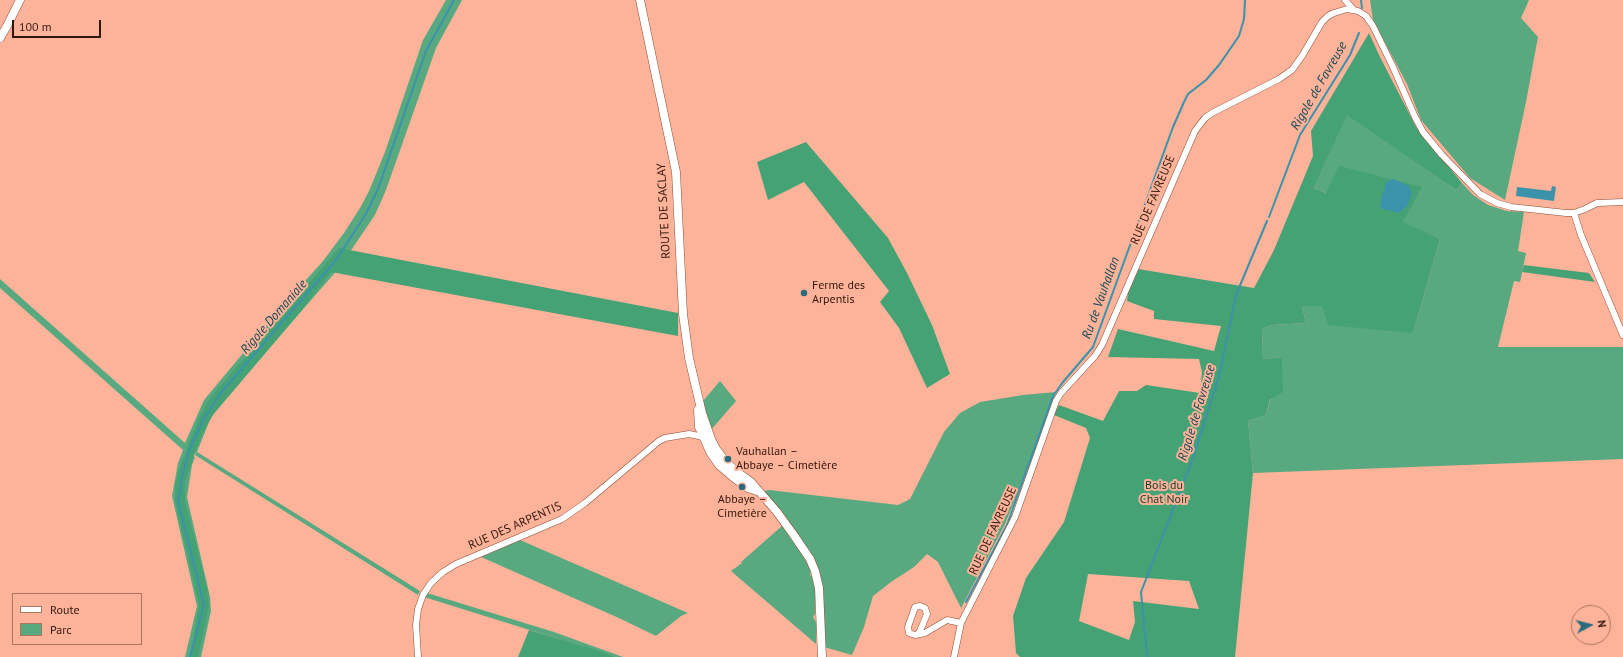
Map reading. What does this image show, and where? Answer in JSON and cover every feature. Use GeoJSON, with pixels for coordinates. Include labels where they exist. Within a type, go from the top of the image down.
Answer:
{"type":"FeatureCollection","features":[{"type":"Feature","properties":{"kind":"main road"},"geometry":{"type":"LineString","coordinates":[[0,38],[20,0]]}},
{"type":"Feature","properties":{"kind":"main road","name":"ROUTE DE SACLAY"},"geometry":{"type":"LineString","coordinates":[[640,0],[676,172],[682,311],[697,398],[707,430],[716,449],[726,462],[751,482],[758,492],[777,512],[804,549],[816,571],[820,588],[822,657]]}},
{"type":"Feature","properties":{"kind":"main road","name":"ROUTE DE SACLAY"},"geometry":{"type":"LineString","coordinates":[[697,398],[699,427],[710,452],[719,465],[738,481],[748,488],[758,492]]}},
{"type":"Feature","properties":{"kind":"street"},"geometry":{"type":"LineString","coordinates":[[1345,0],[1354,10],[1364,14],[1373,26],[1423,132],[1442,155],[1477,191],[1489,200],[1505,206],[1574,213],[1597,203],[1623,202]]}},
{"type":"Feature","properties":{"kind":"street","name":"RUE DE FAVREUSE"},"geometry":{"type":"LineString","coordinates":[[954,657],[961,623],[1015,517],[1056,401],[1061,393],[1095,356],[1102,345],[1195,131],[1205,118],[1220,108],[1286,75],[1297,64],[1324,19],[1340,11],[1354,10]]}},
{"type":"Feature","properties":{"kind":"street"},"geometry":{"type":"LineString","coordinates":[[1574,213],[1581,235],[1623,335]]}},
{"type":"Feature","properties":{"kind":"street","name":"RUE DES ARPENTIS"},"geometry":{"type":"LineString","coordinates":[[689,434],[694,428],[699,427]]}},
{"type":"Feature","properties":{"kind":"street","name":"ROUTE DE SACLAY"},"geometry":{"type":"LineString","coordinates":[[699,427],[703,428],[711,446],[716,449]]}},
{"type":"Feature","properties":{"kind":"street","name":"RUE DES ARPENTIS"},"geometry":{"type":"LineString","coordinates":[[418,657],[416,625],[418,609],[423,595],[431,583],[443,572],[456,564],[562,518],[585,503],[659,441],[665,438],[689,434],[703,436]]}},
{"type":"Feature","properties":{"kind":"street"},"geometry":{"type":"LineString","coordinates":[[918,634],[925,633],[947,620],[961,623]]}},
{"type":"Feature","properties":{"kind":"green space"},"geometry":{"type":"Polygon","coordinates":[[[446,0],[462,0],[436,48],[386,190],[375,215],[339,268],[217,408],[209,422],[197,452],[420,591],[418,595],[195,455],[196,453],[186,452],[195,457],[192,465],[187,497],[210,597],[211,611],[201,657],[185,657],[197,606],[172,496],[178,463],[183,450],[0,288],[0,279],[185,443],[204,400],[279,310],[323,261],[360,208],[369,191],[385,152],[423,40],[446,0]]]}},
{"type":"Feature","properties":{"kind":"green space"},"geometry":{"type":"Polygon","coordinates":[[[1370,0],[1529,0],[1521,18],[1538,37],[1505,200],[1470,178],[1421,120],[1407,84],[1373,20],[1370,0]]]}},
{"type":"Feature","properties":{"kind":"green space","name":"Bois du Chat Noir"},"geometry":{"type":"Polygon","coordinates":[[[1369,33],[1416,127],[1462,183],[1456,190],[1347,115],[1314,188],[1326,193],[1339,166],[1422,187],[1403,222],[1440,239],[1413,333],[1328,325],[1322,306],[1302,306],[1306,323],[1272,325],[1262,329],[1263,359],[1282,357],[1283,392],[1270,399],[1266,415],[1248,421],[1253,473],[1235,657],[1020,657],[1016,653],[1013,616],[1026,578],[1064,522],[1090,438],[1086,428],[1054,415],[1059,405],[1103,421],[1119,391],[1137,391],[1146,385],[1200,393],[1202,372],[1199,359],[1108,357],[1118,329],[1214,351],[1221,326],[1154,319],[1154,311],[1127,301],[1128,293],[1138,269],[1254,288],[1274,250],[1313,156],[1311,131],[1369,33]],[[1088,574],[1079,621],[1129,640],[1135,622],[1133,601],[1199,609],[1189,581],[1088,574]]]}},
{"type":"Feature","properties":{"kind":"green space"},"geometry":{"type":"Polygon","coordinates":[[[1347,114],[1456,190],[1462,183],[1473,195],[1488,205],[1507,211],[1524,212],[1518,251],[1526,253],[1520,282],[1514,281],[1498,347],[1623,347],[1623,459],[1253,473],[1248,421],[1266,415],[1282,357],[1263,359],[1262,329],[1272,325],[1306,323],[1302,306],[1322,306],[1413,333],[1440,239],[1314,188],[1347,114]]]}},
{"type":"Feature","properties":{"kind":"green space"},"geometry":{"type":"Polygon","coordinates":[[[806,142],[888,238],[907,273],[932,325],[950,374],[927,388],[899,328],[880,302],[889,291],[804,182],[768,200],[757,162],[806,142]]]}},
{"type":"Feature","properties":{"kind":"green space"},"geometry":{"type":"Polygon","coordinates":[[[339,248],[678,313],[678,336],[331,272],[302,310],[212,416],[201,436],[185,482],[185,501],[207,587],[209,607],[198,657],[190,657],[199,605],[175,502],[175,485],[181,464],[199,418],[210,398],[339,248]]]}},
{"type":"Feature","properties":{"kind":"green space"},"geometry":{"type":"Polygon","coordinates":[[[1524,265],[1589,273],[1595,282],[1522,272],[1524,265]]]}},
{"type":"Feature","properties":{"kind":"green space"},"geometry":{"type":"Polygon","coordinates":[[[720,381],[736,401],[710,431],[703,401],[720,381]]]}},
{"type":"Feature","properties":{"kind":"green space"},"geometry":{"type":"Polygon","coordinates":[[[1056,392],[1033,457],[1004,526],[961,608],[938,562],[927,554],[914,567],[873,596],[864,627],[852,655],[824,647],[814,568],[764,491],[769,490],[898,505],[910,499],[944,432],[960,413],[980,402],[1023,395],[1056,392]]]}},
{"type":"Feature","properties":{"kind":"green space"},"geometry":{"type":"Polygon","coordinates":[[[782,526],[803,556],[811,571],[810,575],[812,576],[815,590],[815,614],[813,617],[816,622],[816,644],[731,571],[742,563],[741,562],[782,526]]]}},
{"type":"Feature","properties":{"kind":"green space"},"geometry":{"type":"Polygon","coordinates":[[[520,540],[688,613],[681,616],[656,636],[481,557],[520,540]]]}},
{"type":"Feature","properties":{"kind":"green space"},"geometry":{"type":"Polygon","coordinates":[[[427,593],[554,632],[623,657],[616,657],[424,597],[427,593]]]}},
{"type":"Feature","properties":{"kind":"green space"},"geometry":{"type":"Polygon","coordinates":[[[529,630],[599,651],[616,657],[518,657],[529,630]]]}},
{"type":"Feature","properties":{"kind":"water"},"geometry":{"type":"Polygon","coordinates":[[[1393,179],[1409,186],[1412,194],[1407,206],[1399,213],[1380,208],[1386,183],[1393,179]]]}},
{"type":"Feature","properties":{"kind":"water"},"geometry":{"type":"Polygon","coordinates":[[[1552,186],[1556,187],[1554,201],[1516,196],[1517,187],[1551,191],[1552,186]]]}},
{"type":"Feature","properties":{"kind":"waterway","name":"Rigole Domaniale"},"geometry":{"type":"LineString","coordinates":[[190,657],[204,605],[178,501],[189,451],[203,420],[220,394],[336,260],[366,214],[378,189],[426,51],[454,0]]}},
{"type":"Feature","properties":{"kind":"waterway","name":"Ru de Vauhallan"},"geometry":{"type":"LineString","coordinates":[[966,602],[1007,525],[1053,396],[1093,347],[1173,127],[1184,102],[1188,94],[1206,80],[1219,65],[1239,36],[1244,19],[1245,0]]}},
{"type":"Feature","properties":{"kind":"waterway","name":"Rigole de Favreuse"},"geometry":{"type":"LineString","coordinates":[[1361,0],[1362,8]]}},
{"type":"Feature","properties":{"kind":"waterway","name":"Rigole de Favreuse"},"geometry":{"type":"LineString","coordinates":[[1269,217],[1300,135],[1350,55],[1359,33]]}},
{"type":"Feature","properties":{"kind":"waterway","name":"Rigole de Favreuse"},"geometry":{"type":"LineString","coordinates":[[1147,657],[1141,592],[1193,458],[1219,376],[1236,295],[1267,221]]}},
{"type":"Feature","properties":{"kind":"place","name":"Ferme des Arpentis"},"geometry":{"type":"Point","coordinates":[804,293]}},
{"type":"Feature","properties":{"kind":"place","name":"Vauhallan – Abbaye – Cimetière"},"geometry":{"type":"Point","coordinates":[728,459]}},
{"type":"Feature","properties":{"kind":"place","name":"Abbaye – Cimetière"},"geometry":{"type":"Point","coordinates":[742,487]}}]}
